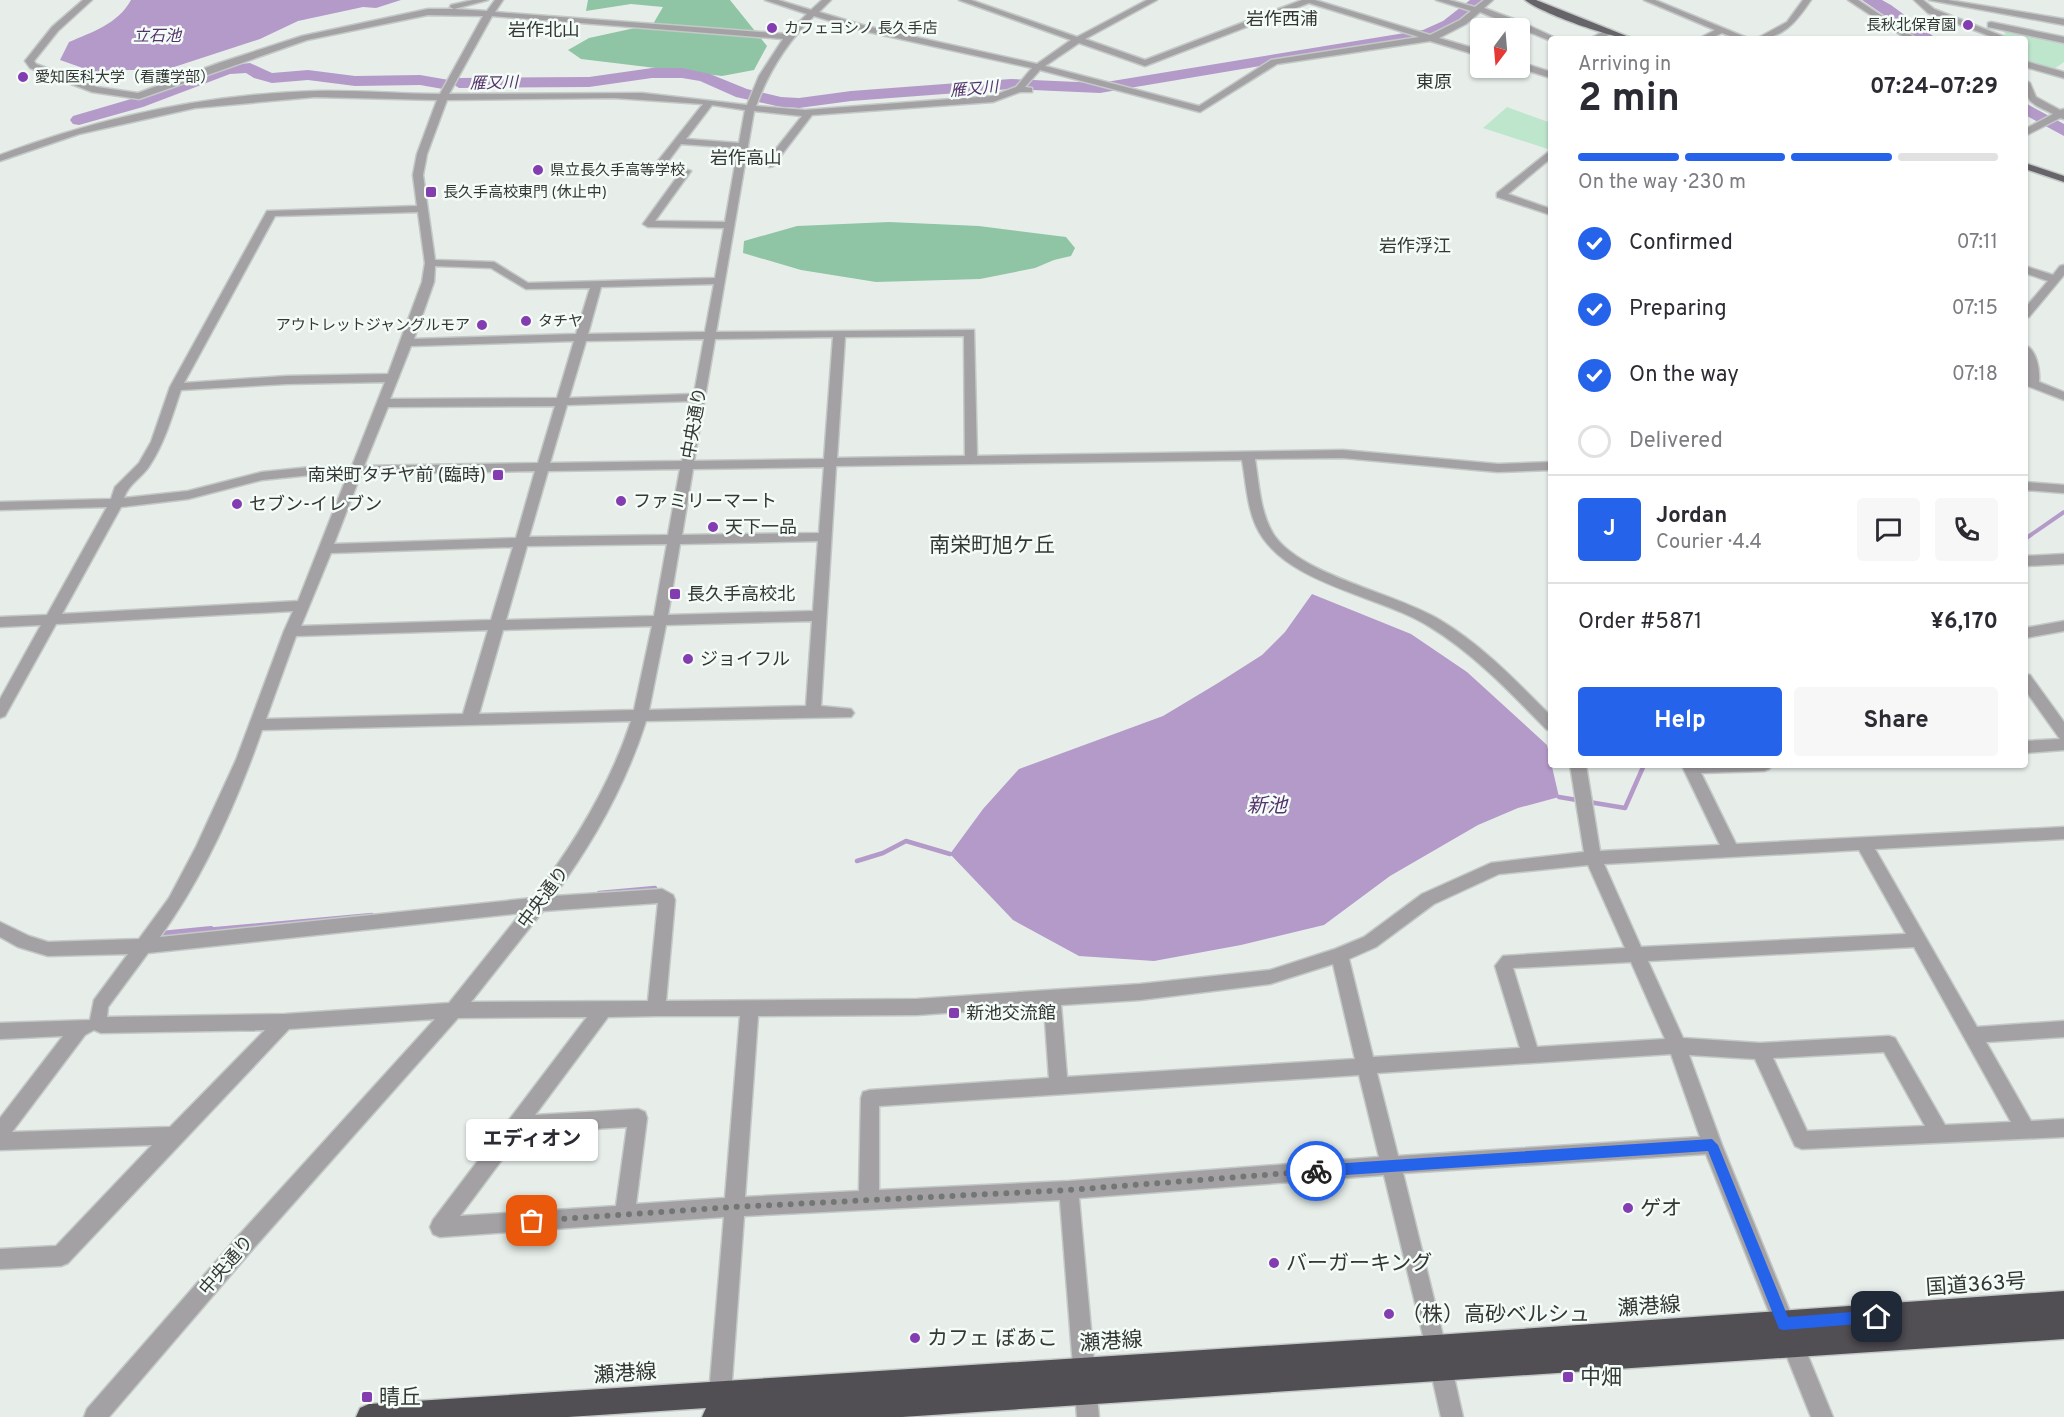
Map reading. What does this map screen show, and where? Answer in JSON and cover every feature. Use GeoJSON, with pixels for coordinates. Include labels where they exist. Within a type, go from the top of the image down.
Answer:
{"type":"FeatureCollection","features":[{"type":"Feature","properties":{"kind":"highway","name":"国道363号"},"geometry":{"type":"LineString","coordinates":[[1784,1324],[2064,1303]]}},
{"type":"Feature","properties":{"kind":"highway","name":"瀬港線"},"geometry":{"type":"LineString","coordinates":[[369,1417],[717,1411],[1086,1381],[1438,1358],[1784,1324]]}},
{"type":"Feature","properties":{"kind":"highway"},"geometry":{"type":"LineString","coordinates":[[1794,1347],[2064,1327]]}},
{"type":"Feature","properties":{"kind":"highway","name":"瀬港線"},"geometry":{"type":"LineString","coordinates":[[1438,1358],[1794,1347]]}},
{"type":"Feature","properties":{"kind":"main road"},"geometry":{"type":"LineString","coordinates":[[1532,0],[1620,36]]}},
{"type":"Feature","properties":{"kind":"main road"},"geometry":{"type":"LineString","coordinates":[[2028,167],[2064,179]]}},
{"type":"Feature","properties":{"kind":"street"},"geometry":{"type":"LineString","coordinates":[[88,0],[55,29],[29,61],[33,66],[95,90],[139,96],[222,65],[305,38],[428,12],[486,7],[788,37]]}},
{"type":"Feature","properties":{"kind":"street"},"geometry":{"type":"LineString","coordinates":[[428,12],[486,7],[499,0]]}},
{"type":"Feature","properties":{"kind":"street"},"geometry":{"type":"LineString","coordinates":[[769,0],[864,28],[1114,85],[1200,109],[1274,62],[1430,38],[1463,22],[1489,0]]}},
{"type":"Feature","properties":{"kind":"street"},"geometry":{"type":"LineString","coordinates":[[795,8],[814,0]]}},
{"type":"Feature","properties":{"kind":"street","name":"中央通り"},"geometry":{"type":"LineString","coordinates":[[95,1417],[246,1242],[453,1010],[566,867],[600,811],[629,750],[640,715],[660,620],[728,225],[753,100],[770,63],[788,37],[827,0]]}},
{"type":"Feature","properties":{"kind":"street"},"geometry":{"type":"LineString","coordinates":[[0,158],[23,148],[84,131],[160,115],[235,101],[315,94],[443,97],[635,96],[672,98],[708,104],[753,100],[779,113],[993,99],[1022,87],[1038,67],[1080,40],[1153,0]]}},
{"type":"Feature","properties":{"kind":"street"},"geometry":{"type":"LineString","coordinates":[[968,1],[1145,63],[1308,0],[1470,50]]}},
{"type":"Feature","properties":{"kind":"street"},"geometry":{"type":"LineString","coordinates":[[1440,0],[1508,18]]}},
{"type":"Feature","properties":{"kind":"street"},"geometry":{"type":"LineString","coordinates":[[1648,0],[1738,36]]}},
{"type":"Feature","properties":{"kind":"street"},"geometry":{"type":"LineString","coordinates":[[1766,36],[1790,24],[1807,0]]}},
{"type":"Feature","properties":{"kind":"street"},"geometry":{"type":"LineString","coordinates":[[1852,0],[1908,36]]}},
{"type":"Feature","properties":{"kind":"street"},"geometry":{"type":"LineString","coordinates":[[1918,0],[1931,10],[1997,36]]}},
{"type":"Feature","properties":{"kind":"street"},"geometry":{"type":"LineString","coordinates":[[1933,0],[2064,22]]}},
{"type":"Feature","properties":{"kind":"street"},"geometry":{"type":"LineString","coordinates":[[101,1025],[98,1017],[100,1005],[175,903],[204,848],[258,725],[291,631],[303,606],[406,343],[428,282],[430,262],[418,175],[422,154],[443,97],[486,7]]}},
{"type":"Feature","properties":{"kind":"street"},"geometry":{"type":"LineString","coordinates":[[1978,8],[2000,36]]}},
{"type":"Feature","properties":{"kind":"street"},"geometry":{"type":"LineString","coordinates":[[1991,25],[2064,40]]}},
{"type":"Feature","properties":{"kind":"street"},"geometry":{"type":"LineString","coordinates":[[1708,36],[1721,30]]}},
{"type":"Feature","properties":{"kind":"street"},"geometry":{"type":"LineString","coordinates":[[1530,31],[1548,37]]}},
{"type":"Feature","properties":{"kind":"street"},"geometry":{"type":"LineString","coordinates":[[1599,36],[1608,32]]}},
{"type":"Feature","properties":{"kind":"street"},"geometry":{"type":"LineString","coordinates":[[2028,65],[2061,72]]}},
{"type":"Feature","properties":{"kind":"street"},"geometry":{"type":"LineString","coordinates":[[1530,68],[1548,74]]}},
{"type":"Feature","properties":{"kind":"street"},"geometry":{"type":"LineString","coordinates":[[2028,90],[2032,99],[2061,115]]}},
{"type":"Feature","properties":{"kind":"street"},"geometry":{"type":"LineString","coordinates":[[708,104],[659,166],[686,171],[648,224],[728,225]]}},
{"type":"Feature","properties":{"kind":"street"},"geometry":{"type":"LineString","coordinates":[[769,164],[809,112]]}},
{"type":"Feature","properties":{"kind":"street"},"geometry":{"type":"LineString","coordinates":[[2029,129],[2061,115]]}},
{"type":"Feature","properties":{"kind":"street"},"geometry":{"type":"LineString","coordinates":[[680,141],[744,146]]}},
{"type":"Feature","properties":{"kind":"street"},"geometry":{"type":"LineString","coordinates":[[1548,156],[1502,195],[1548,211]]}},
{"type":"Feature","properties":{"kind":"street"},"geometry":{"type":"LineString","coordinates":[[0,712],[116,503],[120,490],[144,465],[157,442],[176,387],[271,213],[424,209]]}},
{"type":"Feature","properties":{"kind":"street"},"geometry":{"type":"LineString","coordinates":[[430,262],[494,265],[526,286],[719,281]]}},
{"type":"Feature","properties":{"kind":"street"},"geometry":{"type":"LineString","coordinates":[[2028,311],[2064,268]]}},
{"type":"Feature","properties":{"kind":"street"},"geometry":{"type":"LineString","coordinates":[[2028,270],[2054,279]]}},
{"type":"Feature","properties":{"kind":"street"},"geometry":{"type":"LineString","coordinates":[[469,721],[596,285]]}},
{"type":"Feature","properties":{"kind":"street"},"geometry":{"type":"LineString","coordinates":[[406,343],[970,332],[971,460]]}},
{"type":"Feature","properties":{"kind":"street"},"geometry":{"type":"LineString","coordinates":[[813,711],[823,537],[839,335]]}},
{"type":"Feature","properties":{"kind":"street"},"geometry":{"type":"LineString","coordinates":[[2028,355],[2034,370],[2029,383],[2064,396]]}},
{"type":"Feature","properties":{"kind":"street"},"geometry":{"type":"LineString","coordinates":[[176,387],[286,380],[392,378]]}},
{"type":"Feature","properties":{"kind":"street"},"geometry":{"type":"LineString","coordinates":[[382,403],[563,402],[698,397]]}},
{"type":"Feature","properties":{"kind":"street"},"geometry":{"type":"LineString","coordinates":[[0,506],[116,503],[188,495],[262,476],[311,471],[1354,454],[1498,468],[1548,466]]}},
{"type":"Feature","properties":{"kind":"street"},"geometry":{"type":"LineString","coordinates":[[1248,455],[1259,516],[1275,545],[1303,566],[1383,597],[1439,625],[1474,651],[1548,722]]}},
{"type":"Feature","properties":{"kind":"street"},"geometry":{"type":"LineString","coordinates":[[2028,486],[2064,489]]}},
{"type":"Feature","properties":{"kind":"street"},"geometry":{"type":"LineString","coordinates":[[324,549],[522,542],[823,537]]}},
{"type":"Feature","properties":{"kind":"street"},"geometry":{"type":"LineString","coordinates":[[2028,561],[2064,559]]}},
{"type":"Feature","properties":{"kind":"street"},"geometry":{"type":"LineString","coordinates":[[0,622],[303,606]]}},
{"type":"Feature","properties":{"kind":"street"},"geometry":{"type":"LineString","coordinates":[[291,631],[819,616]]}},
{"type":"Feature","properties":{"kind":"street"},"geometry":{"type":"LineString","coordinates":[[2028,632],[2064,626]]}},
{"type":"Feature","properties":{"kind":"street"},"geometry":{"type":"LineString","coordinates":[[2028,684],[2064,734]]}},
{"type":"Feature","properties":{"kind":"street"},"geometry":{"type":"LineString","coordinates":[[258,725],[813,711],[846,713]]}},
{"type":"Feature","properties":{"kind":"street"},"geometry":{"type":"LineString","coordinates":[[2028,747],[2064,744]]}},
{"type":"Feature","properties":{"kind":"street"},"geometry":{"type":"LineString","coordinates":[[1579,768],[1593,858],[1677,1046],[1712,1145],[1822,1417]]}},
{"type":"Feature","properties":{"kind":"street"},"geometry":{"type":"LineString","coordinates":[[1692,768],[1731,851]]}},
{"type":"Feature","properties":{"kind":"street"},"geometry":{"type":"LineString","coordinates":[[0,1031],[101,1025],[285,1022],[453,1010],[917,1007],[1140,992],[1270,977],[1339,955],[1370,942],[1428,899],[1497,868],[1593,858],[2064,833]]}},
{"type":"Feature","properties":{"kind":"street"},"geometry":{"type":"LineString","coordinates":[[1864,844],[2026,1130]]}},
{"type":"Feature","properties":{"kind":"street"},"geometry":{"type":"LineString","coordinates":[[0,929],[24,942],[48,949],[143,946],[538,904],[662,896],[666,898],[656,1009]]}},
{"type":"Feature","properties":{"kind":"street"},"geometry":{"type":"LineString","coordinates":[[1530,1056],[1504,966],[1509,961],[1919,940]]}},
{"type":"Feature","properties":{"kind":"street"},"geometry":{"type":"LineString","coordinates":[[1339,955],[1452,1417]]}},
{"type":"Feature","properties":{"kind":"street"},"geometry":{"type":"LineString","coordinates":[[1052,998],[1059,1086]]}},
{"type":"Feature","properties":{"kind":"street"},"geometry":{"type":"LineString","coordinates":[[717,1411],[750,1008]]}},
{"type":"Feature","properties":{"kind":"street"},"geometry":{"type":"LineString","coordinates":[[603,1010],[440,1227],[734,1207],[1069,1190],[1391,1165],[1712,1145]]}},
{"type":"Feature","properties":{"kind":"street"},"geometry":{"type":"LineString","coordinates":[[0,1260],[61,1256],[285,1022]]}},
{"type":"Feature","properties":{"kind":"street"},"geometry":{"type":"LineString","coordinates":[[0,1133],[80,1028]]}},
{"type":"Feature","properties":{"kind":"street"},"geometry":{"type":"LineString","coordinates":[[1972,1035],[2064,1029]]}},
{"type":"Feature","properties":{"kind":"street"},"geometry":{"type":"LineString","coordinates":[[869,1200],[870,1098],[1677,1046],[1760,1051],[1889,1044],[1939,1133]]}},
{"type":"Feature","properties":{"kind":"street"},"geometry":{"type":"LineString","coordinates":[[1760,1051],[1802,1140],[2064,1128]]}},
{"type":"Feature","properties":{"kind":"street"},"geometry":{"type":"LineString","coordinates":[[516,1125],[638,1118],[625,1214]]}},
{"type":"Feature","properties":{"kind":"street"},"geometry":{"type":"LineString","coordinates":[[0,1141],[174,1136]]}},
{"type":"Feature","properties":{"kind":"street"},"geometry":{"type":"LineString","coordinates":[[1069,1190],[1088,1417]]}},
{"type":"Feature","properties":{"kind":"green space"},"geometry":{"type":"Polygon","coordinates":[[[588,0],[730,0],[767,46],[754,70],[722,76],[581,59],[568,50],[589,38],[653,24],[663,7],[631,4],[586,11],[588,0]]]}},
{"type":"Feature","properties":{"kind":"green space"},"geometry":{"type":"Polygon","coordinates":[[[2008,31],[2064,42],[2064,62],[2054,69],[2028,62],[2028,36],[2006,36],[2004,32],[2008,31]]]}},
{"type":"Feature","properties":{"kind":"green space"},"geometry":{"type":"Polygon","coordinates":[[[1507,107],[1548,122],[1548,149],[1483,128],[1507,107]]]}},
{"type":"Feature","properties":{"kind":"green space"},"geometry":{"type":"Polygon","coordinates":[[[889,222],[979,226],[1066,237],[1075,248],[1071,256],[1035,268],[980,279],[876,282],[801,270],[743,253],[744,241],[797,226],[889,222]]]}},
{"type":"Feature","properties":{"kind":"water","name":"立石池"},"geometry":{"type":"Polygon","coordinates":[[[131,0],[401,0],[376,8],[363,7],[298,21],[260,39],[165,70],[109,70],[97,73],[60,60],[69,42],[112,21],[131,0]]]}},
{"type":"Feature","properties":{"kind":"water","name":"新池"},"geometry":{"type":"Polygon","coordinates":[[[1312,594],[1411,634],[1467,672],[1547,745],[1548,768],[1552,768],[1559,797],[1518,808],[1478,825],[1390,876],[1324,925],[1241,945],[1154,961],[1079,956],[1013,920],[950,854],[983,809],[1019,769],[1163,716],[1262,655],[1285,632],[1312,594]]]}},
{"type":"Feature","properties":{"kind":"waterway","name":"雁又川"},"geometry":{"type":"LineString","coordinates":[[459,83],[589,82],[652,73],[682,73],[704,77],[742,93],[781,102],[799,103],[851,96],[1011,84],[1100,88],[1427,34],[1449,24],[1480,0]]}},
{"type":"Feature","properties":{"kind":"waterway"},"geometry":{"type":"LineString","coordinates":[[1870,0],[1886,8],[1925,36]]}},
{"type":"Feature","properties":{"kind":"waterway","name":"雁又川"},"geometry":{"type":"LineString","coordinates":[[79,120],[137,103],[228,69],[250,68],[260,75],[272,78],[308,75],[355,81],[420,80],[443,84]]}},
{"type":"Feature","properties":{"kind":"waterway"},"geometry":{"type":"LineString","coordinates":[[2028,110],[2064,131]]}},
{"type":"Feature","properties":{"kind":"waterway"},"geometry":{"type":"LineString","coordinates":[[2028,537],[2064,512]]}},
{"type":"Feature","properties":{"kind":"waterway"},"geometry":{"type":"LineString","coordinates":[[1559,797],[1625,808],[1643,768]]}},
{"type":"Feature","properties":{"kind":"waterway"},"geometry":{"type":"LineString","coordinates":[[857,861],[883,853],[906,841],[950,854]]}},
{"type":"Feature","properties":{"kind":"waterway"},"geometry":{"type":"LineString","coordinates":[[599,893],[655,888]]}},
{"type":"Feature","properties":{"kind":"waterway"},"geometry":{"type":"LineString","coordinates":[[195,931],[372,915]]}},
{"type":"Feature","properties":{"kind":"waterway"},"geometry":{"type":"LineString","coordinates":[[160,934],[211,929]]}},
{"type":"Feature","properties":{"kind":"way so far"},"geometry":{"type":"LineString","coordinates":[[532,1221],[734,1207],[1069,1190],[1316,1171]]}},
{"type":"Feature","properties":{"kind":"place","name":"長秋北保育園"},"geometry":{"type":"Point","coordinates":[1968,25]}},
{"type":"Feature","properties":{"kind":"place","name":"カフェヨシノ 長久手店"},"geometry":{"type":"Point","coordinates":[772,28]}},
{"type":"Feature","properties":{"kind":"place","name":"愛知医科大学（看護学部）"},"geometry":{"type":"Point","coordinates":[23,77]}},
{"type":"Feature","properties":{"kind":"place","name":"県立長久手高等学校"},"geometry":{"type":"Point","coordinates":[538,170]}},
{"type":"Feature","properties":{"kind":"place","name":"長久手高校東門 (休止中)"},"geometry":{"type":"Point","coordinates":[431,192]}},
{"type":"Feature","properties":{"kind":"place","name":"タチヤ"},"geometry":{"type":"Point","coordinates":[526,321]}},
{"type":"Feature","properties":{"kind":"place","name":"アウトレットジャングルモア"},"geometry":{"type":"Point","coordinates":[482,325]}},
{"type":"Feature","properties":{"kind":"place","name":"南栄町タチヤ前 (臨時)"},"geometry":{"type":"Point","coordinates":[498,475]}},
{"type":"Feature","properties":{"kind":"place","name":"ファミリーマート"},"geometry":{"type":"Point","coordinates":[621,501]}},
{"type":"Feature","properties":{"kind":"place","name":"セブン-イレブン"},"geometry":{"type":"Point","coordinates":[237,504]}},
{"type":"Feature","properties":{"kind":"place","name":"天下一品"},"geometry":{"type":"Point","coordinates":[713,527]}},
{"type":"Feature","properties":{"kind":"place","name":"長久手高校北"},"geometry":{"type":"Point","coordinates":[675,594]}},
{"type":"Feature","properties":{"kind":"place","name":"ジョイフル"},"geometry":{"type":"Point","coordinates":[688,659]}},
{"type":"Feature","properties":{"kind":"place","name":"新池交流館"},"geometry":{"type":"Point","coordinates":[954,1013]}},
{"type":"Feature","properties":{"kind":"place","name":"ゲオ"},"geometry":{"type":"Point","coordinates":[1628,1208]}},
{"type":"Feature","properties":{"kind":"place","name":"エディオン"},"geometry":{"type":"Point","coordinates":[532,1221]}},
{"type":"Feature","properties":{"kind":"place","name":"バーガーキング"},"geometry":{"type":"Point","coordinates":[1274,1263]}},
{"type":"Feature","properties":{"kind":"place","name":"（株）高砂ベルシュ"},"geometry":{"type":"Point","coordinates":[1389,1314]}},
{"type":"Feature","properties":{"kind":"place","name":"カフェ ぼあこ"},"geometry":{"type":"Point","coordinates":[915,1338]}},
{"type":"Feature","properties":{"kind":"place","name":"中畑"},"geometry":{"type":"Point","coordinates":[1568,1377]}},
{"type":"Feature","properties":{"kind":"place","name":"晴丘"},"geometry":{"type":"Point","coordinates":[367,1397]}},
{"type":"Feature","properties":{"kind":"district","name":"岩作西浦"},"geometry":{"type":"Point","coordinates":[1282,19]}},
{"type":"Feature","properties":{"kind":"district","name":"岩作北山"},"geometry":{"type":"Point","coordinates":[544,30]}},
{"type":"Feature","properties":{"kind":"district","name":"東原"},"geometry":{"type":"Point","coordinates":[1434,82]}},
{"type":"Feature","properties":{"kind":"district","name":"岩作高山"},"geometry":{"type":"Point","coordinates":[746,158]}},
{"type":"Feature","properties":{"kind":"district","name":"岩作浮江"},"geometry":{"type":"Point","coordinates":[1415,246]}},
{"type":"Feature","properties":{"kind":"district","name":"南栄町旭ケ丘"},"geometry":{"type":"Point","coordinates":[992,545]}},
{"type":"Feature","properties":{"kind":"route"},"geometry":{"type":"LineString","coordinates":[[1316,1171],[1712,1145],[1784,1324],[1877,1317]]}}]}
